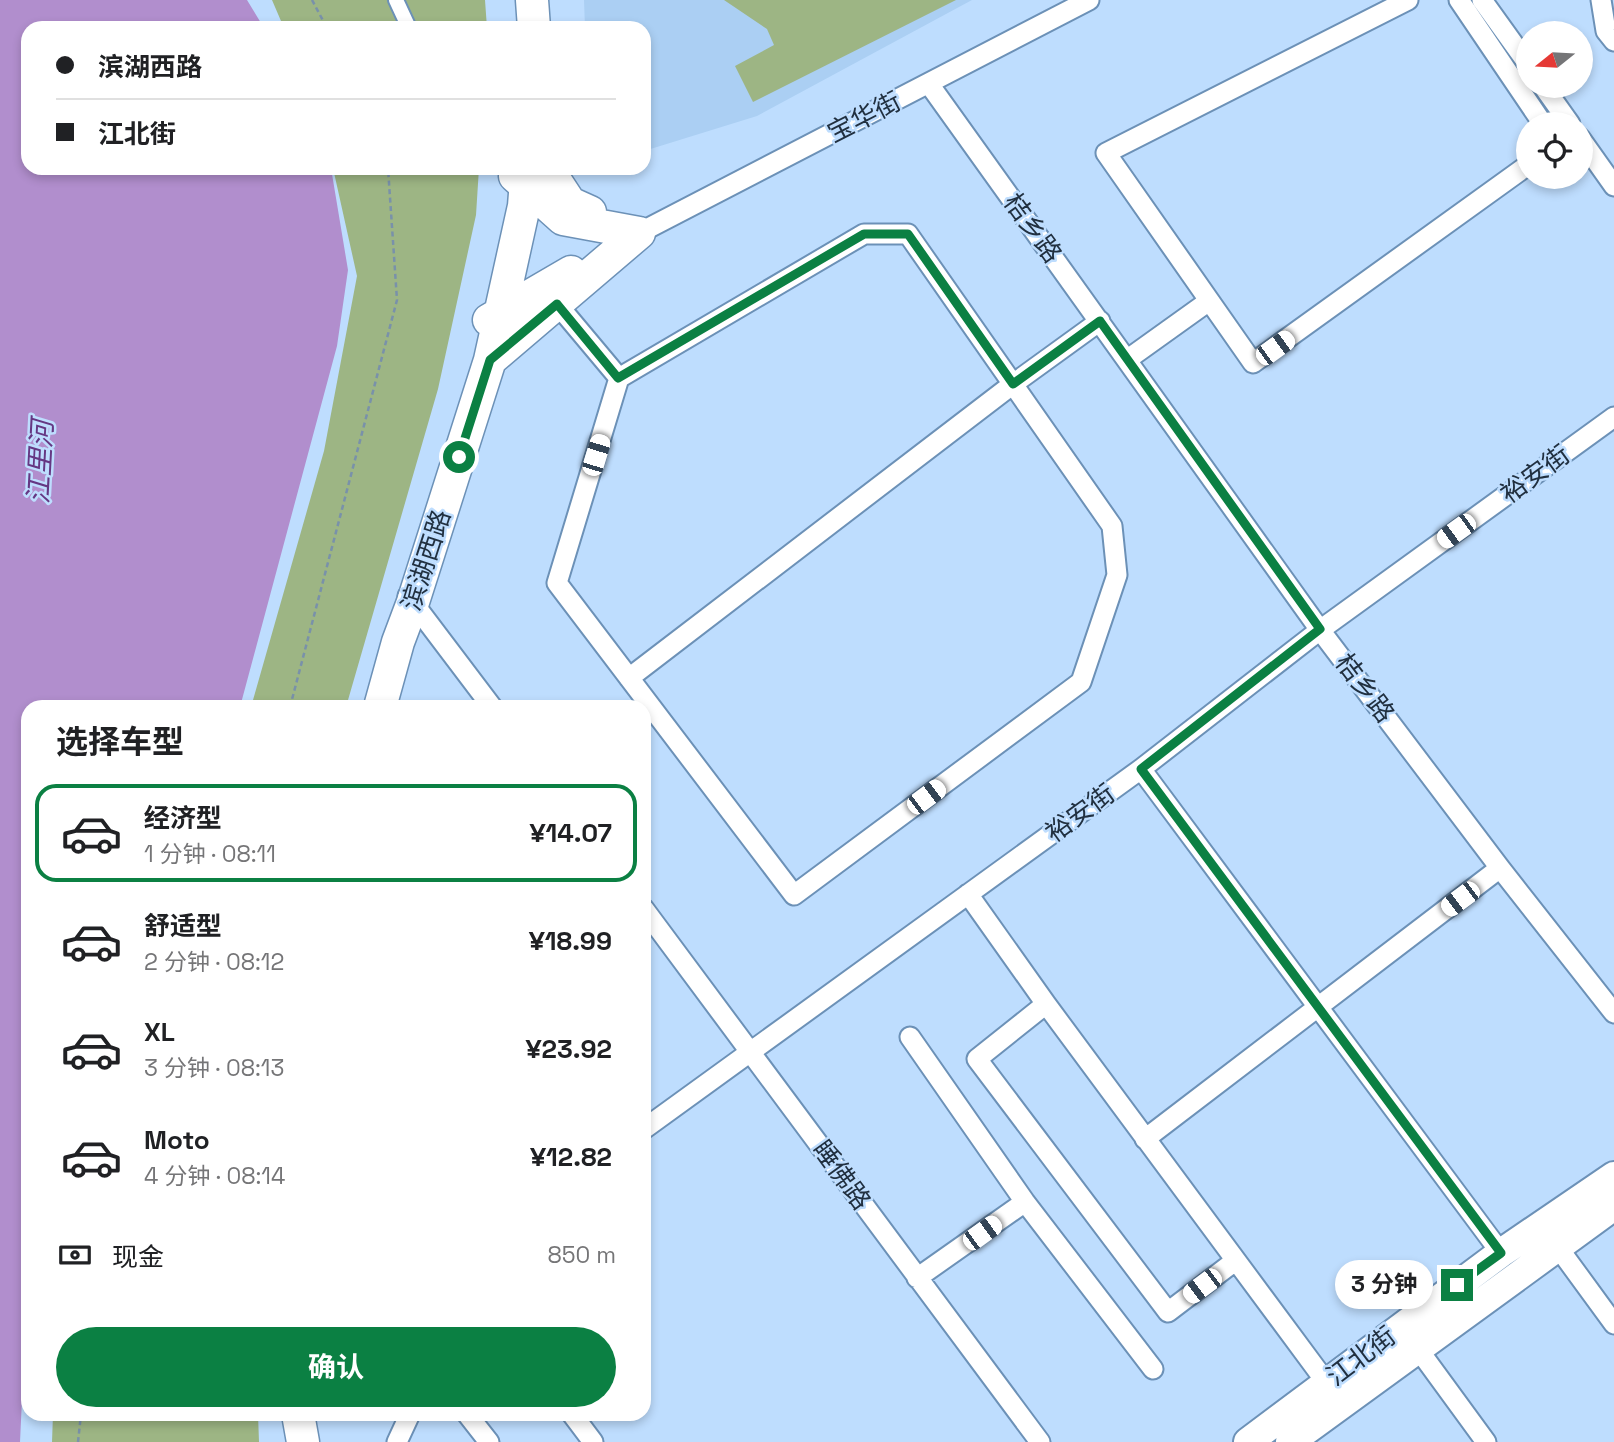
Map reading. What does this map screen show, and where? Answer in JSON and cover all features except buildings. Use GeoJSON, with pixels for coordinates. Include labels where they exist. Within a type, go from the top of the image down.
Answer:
{"type":"FeatureCollection","features":[{"type":"Feature","properties":{"kind":"main road"},"geometry":{"type":"LineString","coordinates":[[519,0],[520,21]]}},
{"type":"Feature","properties":{"kind":"main road"},"geometry":{"type":"LineString","coordinates":[[532,0],[534,21]]}},
{"type":"Feature","properties":{"kind":"main road","name":"滨湖西路"},"geometry":{"type":"LineString","coordinates":[[382,700],[407,596],[478,357],[493,318],[524,206],[525,175]]}},
{"type":"Feature","properties":{"kind":"main road"},"geometry":{"type":"LineString","coordinates":[[527,175],[564,219],[639,233]]}},
{"type":"Feature","properties":{"kind":"main road"},"geometry":{"type":"LineString","coordinates":[[490,360],[639,233]]}},
{"type":"Feature","properties":{"kind":"main road"},"geometry":{"type":"LineString","coordinates":[[493,318],[639,233]]}},
{"type":"Feature","properties":{"kind":"main road","name":"滨湖西路"},"geometry":{"type":"LineString","coordinates":[[370,700],[490,360],[493,318]]}},
{"type":"Feature","properties":{"kind":"main road","name":"江北街"},"geometry":{"type":"LineString","coordinates":[[1248,1442],[1501,1253],[1614,1176]]}},
{"type":"Feature","properties":{"kind":"main road","name":"江北街"},"geometry":{"type":"LineString","coordinates":[[1290,1442],[1614,1206]]}},
{"type":"Feature","properties":{"kind":"street","name":"宝华街"},"geometry":{"type":"LineString","coordinates":[[639,233],[1089,0]]}},
{"type":"Feature","properties":{"kind":"street"},"geometry":{"type":"LineString","coordinates":[[1408,0],[1106,153],[1253,363],[1516,175]]}},
{"type":"Feature","properties":{"kind":"street"},"geometry":{"type":"LineString","coordinates":[[1459,0],[1535,112]]}},
{"type":"Feature","properties":{"kind":"street"},"geometry":{"type":"LineString","coordinates":[[1482,0],[1516,47]]}},
{"type":"Feature","properties":{"kind":"street"},"geometry":{"type":"LineString","coordinates":[[1601,0],[1606,31],[1614,41]]}},
{"type":"Feature","properties":{"kind":"street"},"geometry":{"type":"LineString","coordinates":[[400,2],[407,21]]}},
{"type":"Feature","properties":{"kind":"street","name":"桔乡路"},"geometry":{"type":"LineString","coordinates":[[929,84],[1320,629],[1500,868],[1614,1013]]}},
{"type":"Feature","properties":{"kind":"street"},"geometry":{"type":"LineString","coordinates":[[1593,156],[1614,186]]}},
{"type":"Feature","properties":{"kind":"street"},"geometry":{"type":"LineString","coordinates":[[646,700],[557,583],[618,378],[864,234],[908,234],[1112,526],[1117,575],[1081,682],[794,895],[651,707]]}},
{"type":"Feature","properties":{"kind":"street"},"geometry":{"type":"LineString","coordinates":[[1128,359],[1209,301]]}},
{"type":"Feature","properties":{"kind":"street"},"geometry":{"type":"LineString","coordinates":[[557,304],[618,378]]}},
{"type":"Feature","properties":{"kind":"street"},"geometry":{"type":"LineString","coordinates":[[629,678],[1013,384],[1100,321]]}},
{"type":"Feature","properties":{"kind":"street","name":"裕安街"},"geometry":{"type":"LineString","coordinates":[[651,1124],[1141,769],[1320,629],[1614,416]]}},
{"type":"Feature","properties":{"kind":"street"},"geometry":{"type":"LineString","coordinates":[[407,596],[487,700]]}},
{"type":"Feature","properties":{"kind":"street"},"geometry":{"type":"LineString","coordinates":[[1141,769],[1501,1253]]}},
{"type":"Feature","properties":{"kind":"street"},"geometry":{"type":"LineString","coordinates":[[1145,1139],[1500,868]]}},
{"type":"Feature","properties":{"kind":"street"},"geometry":{"type":"LineString","coordinates":[[968,894],[1145,1139],[1326,1382]]}},
{"type":"Feature","properties":{"kind":"street","name":"睡佛路"},"geometry":{"type":"LineString","coordinates":[[651,917],[1040,1442]]}},
{"type":"Feature","properties":{"kind":"street"},"geometry":{"type":"LineString","coordinates":[[1046,1004],[977,1059],[1168,1312],[1235,1261]]}},
{"type":"Feature","properties":{"kind":"street"},"geometry":{"type":"LineString","coordinates":[[910,1037],[1025,1202],[1153,1369]]}},
{"type":"Feature","properties":{"kind":"street"},"geometry":{"type":"LineString","coordinates":[[917,1278],[1025,1202]]}},
{"type":"Feature","properties":{"kind":"street"},"geometry":{"type":"LineString","coordinates":[[1557,1246],[1614,1324]]}},
{"type":"Feature","properties":{"kind":"street"},"geometry":{"type":"LineString","coordinates":[[1418,1349],[1486,1442]]}},
{"type":"Feature","properties":{"kind":"street"},"geometry":{"type":"LineString","coordinates":[[397,1442],[407,1421]]}},
{"type":"Feature","properties":{"kind":"street"},"geometry":{"type":"LineString","coordinates":[[472,1421],[489,1442]]}},
{"type":"Feature","properties":{"kind":"street"},"geometry":{"type":"LineString","coordinates":[[577,1421],[593,1442]]}},
{"type":"Feature","properties":{"kind":"path"},"geometry":{"type":"LineString","coordinates":[[312,0],[323,21]]}},
{"type":"Feature","properties":{"kind":"path"},"geometry":{"type":"LineString","coordinates":[[292,700],[397,300],[388,175]]}},
{"type":"Feature","properties":{"kind":"path"},"geometry":{"type":"LineString","coordinates":[[78,1442],[80,1421]]}},
{"type":"Feature","properties":{"kind":"shaded area"},"geometry":{"type":"Polygon","coordinates":[[[584,0],[972,0],[757,116],[651,149],[651,21],[585,21],[584,0]]]}},
{"type":"Feature","properties":{"kind":"green space"},"geometry":{"type":"Polygon","coordinates":[[[272,0],[485,0],[486,21],[281,21],[272,0]]]}},
{"type":"Feature","properties":{"kind":"green space"},"geometry":{"type":"Polygon","coordinates":[[[724,0],[956,0],[753,102],[735,66],[774,45],[767,29],[724,0]]]}},
{"type":"Feature","properties":{"kind":"green space"},"geometry":{"type":"Polygon","coordinates":[[[335,175],[479,175],[476,215],[438,389],[348,700],[253,700],[324,451],[357,276],[335,175]]]}},
{"type":"Feature","properties":{"kind":"green space"},"geometry":{"type":"Polygon","coordinates":[[[53,1421],[258,1421],[259,1442],[52,1442],[53,1421]]]}},
{"type":"Feature","properties":{"kind":"water","name":"江里河"},"geometry":{"type":"Polygon","coordinates":[[[0,0],[247,0],[260,21],[21,21],[21,175],[332,175],[348,270],[337,346],[242,700],[21,700],[21,1420],[20,1442],[0,1442],[0,0]]]}},
{"type":"Feature","properties":{"kind":"route"},"geometry":{"type":"LineString","coordinates":[[459,457],[490,360],[557,304],[618,378],[864,234],[908,234],[1013,384],[1100,321],[1320,629],[1141,769],[1501,1253],[1457,1285]]}}]}
